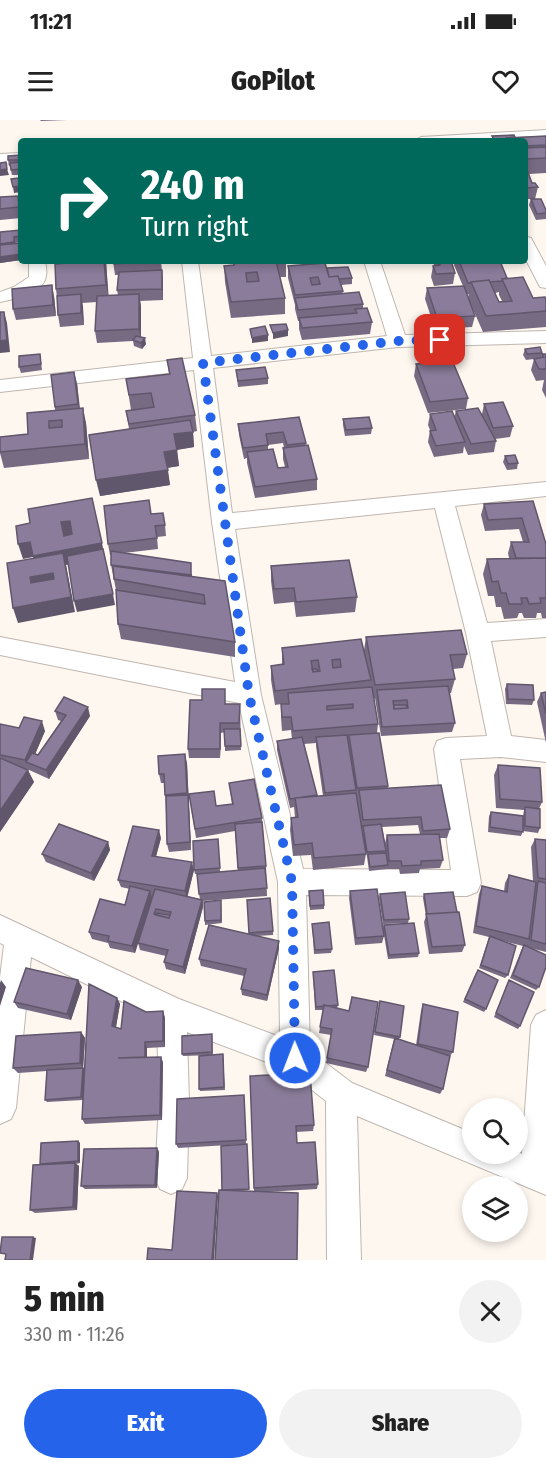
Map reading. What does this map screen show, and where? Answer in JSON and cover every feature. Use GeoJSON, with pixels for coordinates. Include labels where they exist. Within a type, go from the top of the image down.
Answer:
{"type":"FeatureCollection","features":[{"type":"Feature","properties":{"kind":"street"},"geometry":{"type":"LineString","coordinates":[[499,138],[546,134]]}},
{"type":"Feature","properties":{"kind":"street"},"geometry":{"type":"LineString","coordinates":[[0,159],[18,158]]}},
{"type":"Feature","properties":{"kind":"street"},"geometry":{"type":"LineString","coordinates":[[528,247],[546,283]]}},
{"type":"Feature","properties":{"kind":"street"},"geometry":{"type":"LineString","coordinates":[[0,297],[18,294],[29,286],[38,278],[38,264]]}},
{"type":"Feature","properties":{"kind":"street"},"geometry":{"type":"LineString","coordinates":[[190,264],[223,522],[249,695],[292,882],[295,1058]]}},
{"type":"Feature","properties":{"kind":"street"},"geometry":{"type":"LineString","coordinates":[[373,264],[398,341]]}},
{"type":"Feature","properties":{"kind":"street"},"geometry":{"type":"LineString","coordinates":[[0,386],[398,341],[546,337]]}},
{"type":"Feature","properties":{"kind":"street"},"geometry":{"type":"LineString","coordinates":[[223,522],[546,489]]}},
{"type":"Feature","properties":{"kind":"street"},"geometry":{"type":"LineString","coordinates":[[443,500],[478,633],[501,746]]}},
{"type":"Feature","properties":{"kind":"street"},"geometry":{"type":"LineString","coordinates":[[478,633],[546,628]]}},
{"type":"Feature","properties":{"kind":"street"},"geometry":{"type":"LineString","coordinates":[[0,646],[249,695]]}},
{"type":"Feature","properties":{"kind":"street"},"geometry":{"type":"LineString","coordinates":[[292,882],[467,883],[446,749],[501,746],[546,751]]}},
{"type":"Feature","properties":{"kind":"street"},"geometry":{"type":"LineString","coordinates":[[0,1108],[10,933],[172,1011],[295,1058],[341,1094],[462,1145]]}},
{"type":"Feature","properties":{"kind":"street"},"geometry":{"type":"LineString","coordinates":[[171,1178],[174,1103],[172,1011]]}},
{"type":"Feature","properties":{"kind":"street"},"geometry":{"type":"LineString","coordinates":[[509,1164],[542,1177],[546,1024]]}},
{"type":"Feature","properties":{"kind":"street"},"geometry":{"type":"LineString","coordinates":[[341,1094],[344,1260]]}},
{"type":"Feature","properties":{"kind":"building"},"geometry":{"type":"Polygon","coordinates":[[[514,135],[515,137],[493,138],[492,136],[514,135]]]}},
{"type":"Feature","properties":{"kind":"building"},"geometry":{"type":"Polygon","coordinates":[[[546,136],[546,145],[528,146],[528,138],[506,138],[546,136]]]}},
{"type":"Feature","properties":{"kind":"building"},"geometry":{"type":"Polygon","coordinates":[[[546,147],[546,158],[528,159],[528,148],[546,147]]]}},
{"type":"Feature","properties":{"kind":"building"},"geometry":{"type":"Polygon","coordinates":[[[18,155],[18,160],[8,160],[8,156],[18,155]]]}},
{"type":"Feature","properties":{"kind":"building"},"geometry":{"type":"Polygon","coordinates":[[[6,162],[7,169],[0,170],[0,163],[6,162]]]}},
{"type":"Feature","properties":{"kind":"building"},"geometry":{"type":"Polygon","coordinates":[[[18,162],[18,169],[11,170],[10,163],[18,162]]]}},
{"type":"Feature","properties":{"kind":"building"},"geometry":{"type":"Polygon","coordinates":[[[528,173],[532,183],[538,187],[528,188],[528,173]]]}},
{"type":"Feature","properties":{"kind":"building"},"geometry":{"type":"Polygon","coordinates":[[[18,178],[18,186],[13,187],[11,179],[18,178]]]}},
{"type":"Feature","properties":{"kind":"building"},"geometry":{"type":"Polygon","coordinates":[[[18,196],[18,207],[0,209],[0,197],[18,196]]]}},
{"type":"Feature","properties":{"kind":"building"},"geometry":{"type":"Polygon","coordinates":[[[531,199],[541,199],[546,213],[537,214],[531,199]]]}},
{"type":"Feature","properties":{"kind":"building"},"geometry":{"type":"Polygon","coordinates":[[[18,230],[18,236],[14,237],[14,242],[0,244],[0,232],[18,230]]]}},
{"type":"Feature","properties":{"kind":"building"},"geometry":{"type":"Polygon","coordinates":[[[18,243],[18,254],[0,257],[0,245],[18,243]]]}},
{"type":"Feature","properties":{"kind":"building"},"geometry":{"type":"Polygon","coordinates":[[[55,264],[104,264],[106,285],[56,289],[55,264]]]}},
{"type":"Feature","properties":{"kind":"building"},"geometry":{"type":"Polygon","coordinates":[[[277,264],[285,298],[231,302],[224,266],[277,264]],[[257,272],[246,273],[247,282],[259,281],[257,272]]]}},
{"type":"Feature","properties":{"kind":"building"},"geometry":{"type":"Polygon","coordinates":[[[325,264],[329,277],[338,276],[343,291],[295,295],[288,266],[325,264]],[[318,277],[310,278],[312,285],[320,284],[318,277]]]}},
{"type":"Feature","properties":{"kind":"building"},"geometry":{"type":"Polygon","coordinates":[[[452,264],[455,273],[436,274],[433,266],[452,264]]]}},
{"type":"Feature","properties":{"kind":"building"},"geometry":{"type":"Polygon","coordinates":[[[460,264],[501,264],[507,278],[502,281],[468,283],[460,264]]]}},
{"type":"Feature","properties":{"kind":"building"},"geometry":{"type":"Polygon","coordinates":[[[348,267],[352,278],[329,277],[327,268],[348,267]]]}},
{"type":"Feature","properties":{"kind":"building"},"geometry":{"type":"Polygon","coordinates":[[[162,270],[162,289],[117,290],[119,272],[162,270]]]}},
{"type":"Feature","properties":{"kind":"building"},"geometry":{"type":"Polygon","coordinates":[[[523,277],[533,298],[545,297],[546,311],[486,316],[471,282],[489,280],[499,302],[512,301],[502,279],[523,277]]]}},
{"type":"Feature","properties":{"kind":"building"},"geometry":{"type":"Polygon","coordinates":[[[52,285],[53,305],[13,309],[12,289],[52,285]]]}},
{"type":"Feature","properties":{"kind":"building"},"geometry":{"type":"Polygon","coordinates":[[[464,286],[475,316],[437,318],[427,288],[464,286]]]}},
{"type":"Feature","properties":{"kind":"building"},"geometry":{"type":"Polygon","coordinates":[[[359,292],[363,304],[298,310],[295,298],[359,292]]]}},
{"type":"Feature","properties":{"kind":"building"},"geometry":{"type":"Polygon","coordinates":[[[81,294],[81,313],[58,315],[57,296],[81,294]]]}},
{"type":"Feature","properties":{"kind":"building"},"geometry":{"type":"Polygon","coordinates":[[[139,294],[139,329],[95,331],[97,296],[139,294]]]}},
{"type":"Feature","properties":{"kind":"building"},"geometry":{"type":"Polygon","coordinates":[[[367,308],[372,322],[302,328],[299,318],[357,313],[355,309],[367,308]]]}},
{"type":"Feature","properties":{"kind":"building"},"geometry":{"type":"Polygon","coordinates":[[[0,312],[4,312],[7,340],[0,341],[0,312]]]}},
{"type":"Feature","properties":{"kind":"building"},"geometry":{"type":"Polygon","coordinates":[[[286,324],[288,330],[273,333],[270,325],[286,324]]]}},
{"type":"Feature","properties":{"kind":"building"},"geometry":{"type":"Polygon","coordinates":[[[265,326],[268,335],[252,338],[250,329],[265,326]]]}},
{"type":"Feature","properties":{"kind":"building"},"geometry":{"type":"Polygon","coordinates":[[[136,336],[145,338],[141,343],[133,340],[136,336]]]}},
{"type":"Feature","properties":{"kind":"building"},"geometry":{"type":"Polygon","coordinates":[[[540,347],[542,353],[527,354],[525,349],[540,347]]]}},
{"type":"Feature","properties":{"kind":"building"},"geometry":{"type":"Polygon","coordinates":[[[40,354],[41,364],[19,367],[19,356],[40,354]]]}},
{"type":"Feature","properties":{"kind":"building"},"geometry":{"type":"Polygon","coordinates":[[[542,354],[546,354],[546,369],[539,369],[534,359],[544,357],[542,354]]]}},
{"type":"Feature","properties":{"kind":"building"},"geometry":{"type":"Polygon","coordinates":[[[182,358],[195,415],[129,424],[126,411],[154,407],[151,393],[129,395],[126,379],[170,374],[167,360],[182,358]]]}},
{"type":"Feature","properties":{"kind":"building"},"geometry":{"type":"Polygon","coordinates":[[[452,360],[468,398],[430,402],[416,364],[452,360]]]}},
{"type":"Feature","properties":{"kind":"building"},"geometry":{"type":"Polygon","coordinates":[[[265,367],[268,378],[238,381],[236,370],[265,367]]]}},
{"type":"Feature","properties":{"kind":"building"},"geometry":{"type":"Polygon","coordinates":[[[74,372],[78,404],[55,407],[51,375],[74,372]]]}},
{"type":"Feature","properties":{"kind":"building"},"geometry":{"type":"Polygon","coordinates":[[[503,402],[513,426],[493,428],[484,404],[503,402]]]}},
{"type":"Feature","properties":{"kind":"building"},"geometry":{"type":"Polygon","coordinates":[[[83,408],[85,444],[0,452],[0,437],[28,434],[27,413],[83,408]],[[62,420],[49,421],[49,428],[62,427],[62,420]]]}},
{"type":"Feature","properties":{"kind":"building"},"geometry":{"type":"Polygon","coordinates":[[[478,408],[496,441],[471,444],[456,411],[478,408]]]}},
{"type":"Feature","properties":{"kind":"building"},"geometry":{"type":"Polygon","coordinates":[[[452,411],[465,442],[436,446],[430,431],[436,430],[430,414],[452,411]]]}},
{"type":"Feature","properties":{"kind":"building"},"geometry":{"type":"Polygon","coordinates":[[[299,417],[306,443],[287,445],[283,432],[266,434],[268,445],[243,448],[238,424],[299,417]]]}},
{"type":"Feature","properties":{"kind":"building"},"geometry":{"type":"Polygon","coordinates":[[[369,417],[372,428],[346,430],[343,419],[369,417]]]}},
{"type":"Feature","properties":{"kind":"building"},"geometry":{"type":"Polygon","coordinates":[[[190,420],[193,432],[174,434],[177,450],[164,452],[168,470],[96,480],[89,435],[190,420]]]}},
{"type":"Feature","properties":{"kind":"building"},"geometry":{"type":"Polygon","coordinates":[[[308,445],[317,479],[255,487],[247,452],[273,449],[278,468],[288,467],[283,448],[308,445]]]}},
{"type":"Feature","properties":{"kind":"building"},"geometry":{"type":"Polygon","coordinates":[[[515,455],[518,463],[508,464],[505,456],[515,455]]]}},
{"type":"Feature","properties":{"kind":"building"},"geometry":{"type":"Polygon","coordinates":[[[92,498],[102,543],[33,556],[30,542],[18,544],[16,526],[30,523],[28,509],[92,498]],[[70,521],[61,522],[64,536],[72,534],[70,521]]]}},
{"type":"Feature","properties":{"kind":"building"},"geometry":{"type":"Polygon","coordinates":[[[149,500],[151,514],[163,513],[165,525],[155,526],[157,538],[108,544],[104,506],[149,500]]]}},
{"type":"Feature","properties":{"kind":"building"},"geometry":{"type":"Polygon","coordinates":[[[533,501],[546,544],[546,558],[516,558],[511,542],[529,542],[522,518],[488,520],[484,504],[533,501]]]}},
{"type":"Feature","properties":{"kind":"building"},"geometry":{"type":"Polygon","coordinates":[[[103,549],[113,594],[74,601],[67,556],[103,549]]]}},
{"type":"Feature","properties":{"kind":"building"},"geometry":{"type":"Polygon","coordinates":[[[111,551],[191,563],[191,575],[111,565],[111,551]]]}},
{"type":"Feature","properties":{"kind":"building"},"geometry":{"type":"Polygon","coordinates":[[[63,553],[71,597],[13,608],[7,563],[63,553]],[[53,573],[30,577],[31,583],[54,579],[53,573]]]}},
{"type":"Feature","properties":{"kind":"building"},"geometry":{"type":"Polygon","coordinates":[[[546,558],[546,598],[540,598],[541,603],[529,604],[527,598],[521,598],[522,604],[509,604],[506,593],[501,593],[498,581],[492,582],[487,559],[546,558]]]}},
{"type":"Feature","properties":{"kind":"building"},"geometry":{"type":"Polygon","coordinates":[[[349,560],[357,597],[296,602],[294,588],[274,589],[271,566],[349,560]]]}},
{"type":"Feature","properties":{"kind":"building"},"geometry":{"type":"Polygon","coordinates":[[[113,566],[225,581],[235,642],[118,624],[116,590],[205,604],[204,595],[114,579],[113,566]]]}},
{"type":"Feature","properties":{"kind":"building"},"geometry":{"type":"Polygon","coordinates":[[[461,630],[467,654],[450,655],[455,679],[375,685],[366,637],[461,630]]]}},
{"type":"Feature","properties":{"kind":"building"},"geometry":{"type":"Polygon","coordinates":[[[361,639],[371,680],[275,691],[271,666],[284,664],[282,648],[361,639]],[[340,659],[332,660],[333,668],[341,667],[340,659]],[[318,660],[311,661],[313,672],[320,671],[318,660]]]}},
{"type":"Feature","properties":{"kind":"building"},"geometry":{"type":"Polygon","coordinates":[[[507,684],[533,685],[534,700],[508,699],[507,684]]]}},
{"type":"Feature","properties":{"kind":"building"},"geometry":{"type":"Polygon","coordinates":[[[448,686],[455,723],[382,727],[377,690],[448,686]],[[407,700],[393,701],[394,709],[408,708],[407,700]]]}},
{"type":"Feature","properties":{"kind":"building"},"geometry":{"type":"Polygon","coordinates":[[[372,687],[378,724],[293,731],[291,717],[282,717],[281,704],[289,704],[288,693],[372,687]],[[353,704],[327,706],[327,710],[353,708],[353,704]]]}},
{"type":"Feature","properties":{"kind":"building"},"geometry":{"type":"Polygon","coordinates":[[[202,689],[225,689],[225,704],[240,704],[239,723],[220,723],[220,749],[188,749],[190,700],[202,700],[202,689]]]}},
{"type":"Feature","properties":{"kind":"building"},"geometry":{"type":"Polygon","coordinates":[[[546,692],[546,714],[541,693],[546,692]]]}},
{"type":"Feature","properties":{"kind":"building"},"geometry":{"type":"Polygon","coordinates":[[[64,697],[88,707],[46,770],[26,762],[32,753],[38,755],[66,715],[55,711],[64,697]]]}},
{"type":"Feature","properties":{"kind":"building"},"geometry":{"type":"Polygon","coordinates":[[[394,705],[406,705],[407,708],[394,709],[394,705]]]}},
{"type":"Feature","properties":{"kind":"building"},"geometry":{"type":"Polygon","coordinates":[[[24,717],[42,721],[25,760],[0,755],[0,724],[19,728],[24,717]]]}},
{"type":"Feature","properties":{"kind":"building"},"geometry":{"type":"Polygon","coordinates":[[[224,729],[240,729],[241,746],[225,746],[224,729]]]}},
{"type":"Feature","properties":{"kind":"building"},"geometry":{"type":"Polygon","coordinates":[[[379,733],[388,786],[357,788],[349,735],[379,733]]]}},
{"type":"Feature","properties":{"kind":"building"},"geometry":{"type":"Polygon","coordinates":[[[347,735],[356,790],[325,793],[316,737],[347,735]]]}},
{"type":"Feature","properties":{"kind":"building"},"geometry":{"type":"Polygon","coordinates":[[[302,737],[317,795],[290,799],[277,741],[302,737]]]}},
{"type":"Feature","properties":{"kind":"building"},"geometry":{"type":"Polygon","coordinates":[[[185,754],[187,793],[165,795],[164,774],[159,774],[158,756],[185,754]]]}},
{"type":"Feature","properties":{"kind":"building"},"geometry":{"type":"Polygon","coordinates":[[[0,758],[28,770],[0,811],[0,758]]]}},
{"type":"Feature","properties":{"kind":"building"},"geometry":{"type":"Polygon","coordinates":[[[498,765],[540,768],[542,802],[500,799],[498,765]]]}},
{"type":"Feature","properties":{"kind":"building"},"geometry":{"type":"Polygon","coordinates":[[[254,779],[262,818],[195,829],[189,794],[214,791],[216,806],[233,804],[229,783],[254,779]]]}},
{"type":"Feature","properties":{"kind":"building"},"geometry":{"type":"Polygon","coordinates":[[[441,785],[450,829],[423,831],[421,817],[363,820],[359,790],[441,785]]]}},
{"type":"Feature","properties":{"kind":"building"},"geometry":{"type":"Polygon","coordinates":[[[356,793],[366,854],[314,858],[312,843],[294,845],[291,818],[298,817],[295,798],[356,793]]]}},
{"type":"Feature","properties":{"kind":"building"},"geometry":{"type":"Polygon","coordinates":[[[188,795],[190,842],[167,844],[166,796],[188,795]]]}},
{"type":"Feature","properties":{"kind":"building"},"geometry":{"type":"Polygon","coordinates":[[[525,807],[540,809],[540,828],[525,826],[525,807]]]}},
{"type":"Feature","properties":{"kind":"building"},"geometry":{"type":"Polygon","coordinates":[[[491,812],[523,816],[523,832],[490,827],[491,812]]]}},
{"type":"Feature","properties":{"kind":"building"},"geometry":{"type":"Polygon","coordinates":[[[262,822],[266,866],[238,868],[235,824],[262,822]]]}},
{"type":"Feature","properties":{"kind":"building"},"geometry":{"type":"Polygon","coordinates":[[[59,824],[108,842],[91,873],[42,854],[59,824]]]}},
{"type":"Feature","properties":{"kind":"building"},"geometry":{"type":"Polygon","coordinates":[[[381,824],[386,851],[367,852],[363,826],[381,824]]]}},
{"type":"Feature","properties":{"kind":"building"},"geometry":{"type":"Polygon","coordinates":[[[133,826],[159,830],[152,856],[192,862],[185,891],[118,880],[133,826]]]}},
{"type":"Feature","properties":{"kind":"building"},"geometry":{"type":"Polygon","coordinates":[[[439,834],[443,860],[421,861],[421,865],[402,866],[401,861],[389,861],[387,835],[439,834]]]}},
{"type":"Feature","properties":{"kind":"building"},"geometry":{"type":"Polygon","coordinates":[[[218,839],[220,868],[194,870],[193,841],[218,839]]]}},
{"type":"Feature","properties":{"kind":"building"},"geometry":{"type":"Polygon","coordinates":[[[535,839],[546,840],[546,879],[538,878],[535,839]]]}},
{"type":"Feature","properties":{"kind":"building"},"geometry":{"type":"Polygon","coordinates":[[[386,853],[388,865],[370,867],[368,854],[386,853]]]}},
{"type":"Feature","properties":{"kind":"building"},"geometry":{"type":"Polygon","coordinates":[[[265,868],[267,888],[199,894],[197,874],[265,868]]]}},
{"type":"Feature","properties":{"kind":"building"},"geometry":{"type":"Polygon","coordinates":[[[509,875],[536,882],[529,939],[476,926],[482,886],[507,892],[509,875]]]}},
{"type":"Feature","properties":{"kind":"building"},"geometry":{"type":"Polygon","coordinates":[[[538,881],[546,883],[546,944],[531,940],[538,881]]]}},
{"type":"Feature","properties":{"kind":"building"},"geometry":{"type":"Polygon","coordinates":[[[130,886],[150,891],[132,946],[108,941],[109,936],[89,932],[100,899],[125,905],[130,886]]]}},
{"type":"Feature","properties":{"kind":"building"},"geometry":{"type":"Polygon","coordinates":[[[155,889],[202,900],[183,967],[164,962],[168,950],[138,943],[155,889]],[[156,909],[154,914],[169,918],[171,912],[156,909]]]}},
{"type":"Feature","properties":{"kind":"building"},"geometry":{"type":"Polygon","coordinates":[[[377,889],[384,936],[356,938],[350,891],[377,889]]]}},
{"type":"Feature","properties":{"kind":"building"},"geometry":{"type":"Polygon","coordinates":[[[323,890],[324,905],[310,906],[309,891],[323,890]]]}},
{"type":"Feature","properties":{"kind":"building"},"geometry":{"type":"Polygon","coordinates":[[[405,892],[409,919],[384,920],[380,894],[405,892]]]}},
{"type":"Feature","properties":{"kind":"building"},"geometry":{"type":"Polygon","coordinates":[[[453,892],[457,912],[427,914],[424,894],[453,892]]]}},
{"type":"Feature","properties":{"kind":"building"},"geometry":{"type":"Polygon","coordinates":[[[270,898],[273,931],[249,933],[247,900],[270,898]]]}},
{"type":"Feature","properties":{"kind":"building"},"geometry":{"type":"Polygon","coordinates":[[[221,900],[221,920],[205,921],[204,902],[221,900]]]}},
{"type":"Feature","properties":{"kind":"building"},"geometry":{"type":"Polygon","coordinates":[[[459,912],[465,945],[432,947],[426,914],[459,912]]]}},
{"type":"Feature","properties":{"kind":"building"},"geometry":{"type":"Polygon","coordinates":[[[157,913],[170,915],[169,918],[156,915],[157,913]]]}},
{"type":"Feature","properties":{"kind":"building"},"geometry":{"type":"Polygon","coordinates":[[[329,922],[332,949],[315,950],[312,924],[329,922]]]}},
{"type":"Feature","properties":{"kind":"building"},"geometry":{"type":"Polygon","coordinates":[[[414,923],[419,953],[389,955],[384,925],[414,923]]]}},
{"type":"Feature","properties":{"kind":"building"},"geometry":{"type":"Polygon","coordinates":[[[209,925],[279,941],[267,995],[241,989],[246,969],[199,959],[209,925]]]}},
{"type":"Feature","properties":{"kind":"building"},"geometry":{"type":"Polygon","coordinates":[[[490,936],[516,946],[508,975],[481,965],[490,936]]]}},
{"type":"Feature","properties":{"kind":"building"},"geometry":{"type":"Polygon","coordinates":[[[524,945],[546,955],[546,967],[539,987],[513,975],[524,945]]]}},
{"type":"Feature","properties":{"kind":"building"},"geometry":{"type":"Polygon","coordinates":[[[26,968],[78,980],[67,1014],[14,1002],[26,968]]]}},
{"type":"Feature","properties":{"kind":"building"},"geometry":{"type":"Polygon","coordinates":[[[334,970],[338,1005],[316,1007],[313,972],[334,970]]]}},
{"type":"Feature","properties":{"kind":"building"},"geometry":{"type":"Polygon","coordinates":[[[478,970],[498,980],[486,1009],[465,999],[478,970]]]}},
{"type":"Feature","properties":{"kind":"building"},"geometry":{"type":"Polygon","coordinates":[[[509,980],[534,992],[520,1026],[496,1013],[509,980]]]}},
{"type":"Feature","properties":{"kind":"building"},"geometry":{"type":"Polygon","coordinates":[[[89,984],[117,998],[112,1026],[121,1029],[124,1001],[146,1012],[163,1011],[163,1041],[145,1042],[145,1057],[118,1058],[161,1057],[160,1115],[82,1119],[89,984]]]}},
{"type":"Feature","properties":{"kind":"building"},"geometry":{"type":"Polygon","coordinates":[[[352,997],[378,1002],[368,1067],[327,1058],[332,1029],[320,1027],[324,1005],[349,1011],[352,997]]]}},
{"type":"Feature","properties":{"kind":"building"},"geometry":{"type":"Polygon","coordinates":[[[380,1001],[404,1006],[400,1037],[375,1032],[380,1001]]]}},
{"type":"Feature","properties":{"kind":"building"},"geometry":{"type":"Polygon","coordinates":[[[423,1004],[458,1012],[453,1052],[418,1044],[423,1004]]]}},
{"type":"Feature","properties":{"kind":"building"},"geometry":{"type":"Polygon","coordinates":[[[81,1032],[80,1063],[13,1068],[16,1036],[81,1032]]]}},
{"type":"Feature","properties":{"kind":"building"},"geometry":{"type":"Polygon","coordinates":[[[212,1034],[212,1052],[182,1054],[182,1036],[212,1034]]]}},
{"type":"Feature","properties":{"kind":"building"},"geometry":{"type":"Polygon","coordinates":[[[395,1038],[450,1056],[443,1089],[387,1070],[395,1038]]]}},
{"type":"Feature","properties":{"kind":"building"},"geometry":{"type":"Polygon","coordinates":[[[223,1054],[224,1087],[199,1089],[199,1056],[223,1054]]]}},
{"type":"Feature","properties":{"kind":"building"},"geometry":{"type":"Polygon","coordinates":[[[83,1068],[81,1097],[45,1100],[47,1070],[83,1068]]]}},
{"type":"Feature","properties":{"kind":"building"},"geometry":{"type":"Polygon","coordinates":[[[310,1073],[314,1125],[296,1126],[297,1143],[315,1142],[318,1184],[254,1188],[250,1076],[310,1073]]]}},
{"type":"Feature","properties":{"kind":"building"},"geometry":{"type":"Polygon","coordinates":[[[244,1095],[246,1140],[176,1144],[177,1099],[244,1095]]]}},
{"type":"Feature","properties":{"kind":"building"},"geometry":{"type":"Polygon","coordinates":[[[78,1141],[78,1161],[40,1164],[41,1143],[78,1141]]]}},
{"type":"Feature","properties":{"kind":"building"},"geometry":{"type":"Polygon","coordinates":[[[247,1144],[249,1189],[222,1190],[221,1146],[247,1144]]]}},
{"type":"Feature","properties":{"kind":"building"},"geometry":{"type":"Polygon","coordinates":[[[157,1148],[155,1185],[81,1186],[84,1149],[157,1148]]]}},
{"type":"Feature","properties":{"kind":"building"},"geometry":{"type":"Polygon","coordinates":[[[75,1163],[73,1207],[30,1210],[33,1165],[75,1163]]]}},
{"type":"Feature","properties":{"kind":"building"},"geometry":{"type":"Polygon","coordinates":[[[219,1190],[298,1193],[297,1260],[215,1260],[219,1190]]]}},
{"type":"Feature","properties":{"kind":"building"},"geometry":{"type":"Polygon","coordinates":[[[177,1191],[217,1193],[212,1260],[147,1260],[148,1248],[172,1250],[177,1191]]]}},
{"type":"Feature","properties":{"kind":"building"},"geometry":{"type":"Polygon","coordinates":[[[2,1237],[33,1237],[30,1260],[5,1260],[6,1254],[0,1253],[2,1237]]]}},
{"type":"Feature","properties":{"kind":"route"},"geometry":{"type":"LineString","coordinates":[[295,1058],[292,882],[249,695],[223,522],[203,363],[398,341],[440,340]]}}]}
